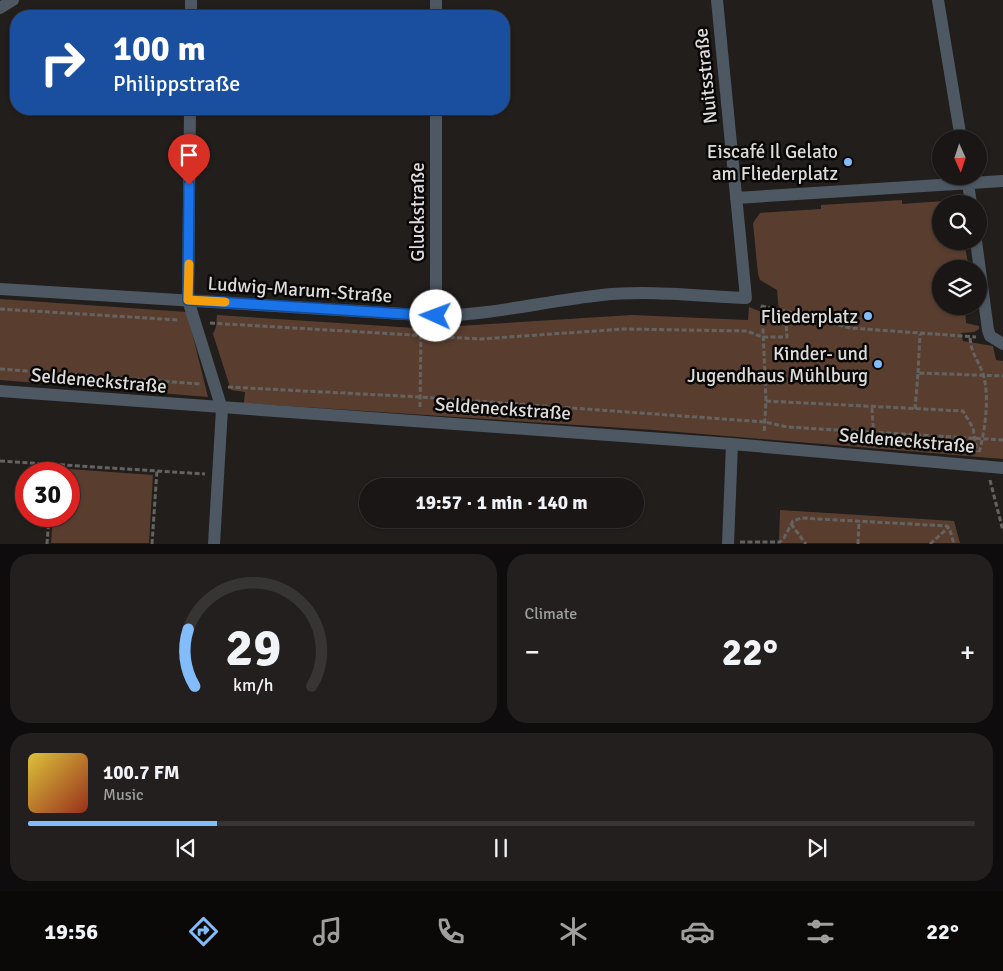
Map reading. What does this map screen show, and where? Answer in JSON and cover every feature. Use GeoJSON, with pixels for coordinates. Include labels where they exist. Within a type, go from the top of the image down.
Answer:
{"type":"FeatureCollection","features":[{"type":"Feature","properties":{"kind":"street"},"geometry":{"type":"LineString","coordinates":[[0,8],[13,0]]}},
{"type":"Feature","properties":{"kind":"street","name":"Nuitsstraße"},"geometry":{"type":"LineString","coordinates":[[717,0],[746,298]]}},
{"type":"Feature","properties":{"kind":"street"},"geometry":{"type":"LineString","coordinates":[[938,0],[960,130]]}},
{"type":"Feature","properties":{"kind":"street"},"geometry":{"type":"LineString","coordinates":[[190,115],[188,300],[222,409],[214,544]]}},
{"type":"Feature","properties":{"kind":"street","name":"Gluckstraße"},"geometry":{"type":"LineString","coordinates":[[436,115],[436,316]]}},
{"type":"Feature","properties":{"kind":"street"},"geometry":{"type":"LineString","coordinates":[[988,180],[1003,181]]}},
{"type":"Feature","properties":{"kind":"street"},"geometry":{"type":"LineString","coordinates":[[736,198],[932,182]]}},
{"type":"Feature","properties":{"kind":"street"},"geometry":{"type":"LineString","coordinates":[[977,250],[990,336],[1003,344]]}},
{"type":"Feature","properties":{"kind":"street","name":"Ludwig-Marum-Straße"},"geometry":{"type":"LineString","coordinates":[[0,289],[420,316],[477,314],[602,295],[636,293],[746,298]]}},
{"type":"Feature","properties":{"kind":"street","name":"Seldeneckstraße"},"geometry":{"type":"LineString","coordinates":[[0,391],[222,409],[419,421],[732,444],[1003,468]]}},
{"type":"Feature","properties":{"kind":"street"},"geometry":{"type":"LineString","coordinates":[[728,544],[732,444]]}},
{"type":"Feature","properties":{"kind":"path"},"geometry":{"type":"LineString","coordinates":[[764,447],[766,401],[762,306],[850,328],[970,338],[972,353],[984,375],[987,420],[978,457],[976,437],[963,411],[872,408],[782,400],[766,401]]}},
{"type":"Feature","properties":{"kind":"path"},"geometry":{"type":"LineString","coordinates":[[0,309],[420,336],[480,338],[624,329],[747,331],[762,337],[787,337],[785,311]]}},
{"type":"Feature","properties":{"kind":"path"},"geometry":{"type":"LineString","coordinates":[[419,421],[420,316]]}},
{"type":"Feature","properties":{"kind":"path"},"geometry":{"type":"LineString","coordinates":[[915,409],[920,334]]}},
{"type":"Feature","properties":{"kind":"path"},"geometry":{"type":"LineString","coordinates":[[0,369],[216,386],[765,422],[787,427],[1003,440]]}},
{"type":"Feature","properties":{"kind":"path"},"geometry":{"type":"LineString","coordinates":[[918,373],[1003,376]]}},
{"type":"Feature","properties":{"kind":"path"},"geometry":{"type":"LineString","coordinates":[[872,408],[873,456]]}},
{"type":"Feature","properties":{"kind":"path"},"geometry":{"type":"LineString","coordinates":[[0,461],[17,462]]}},
{"type":"Feature","properties":{"kind":"path"},"geometry":{"type":"LineString","coordinates":[[80,466],[218,475]]}},
{"type":"Feature","properties":{"kind":"path"},"geometry":{"type":"LineString","coordinates":[[987,466],[1003,531]]}},
{"type":"Feature","properties":{"kind":"path"},"geometry":{"type":"LineString","coordinates":[[152,544],[156,470]]}},
{"type":"Feature","properties":{"kind":"path"},"geometry":{"type":"LineString","coordinates":[[728,529],[740,542],[773,543],[784,538],[791,524],[796,519],[801,518],[949,527]]}},
{"type":"Feature","properties":{"kind":"path"},"geometry":{"type":"LineString","coordinates":[[858,544],[859,521]]}},
{"type":"Feature","properties":{"kind":"path"},"geometry":{"type":"LineString","coordinates":[[791,524],[806,544]]}},
{"type":"Feature","properties":{"kind":"path"},"geometry":{"type":"LineString","coordinates":[[47,544],[48,527]]}},
{"type":"Feature","properties":{"kind":"path"},"geometry":{"type":"LineString","coordinates":[[930,544],[949,527]]}},
{"type":"Feature","properties":{"kind":"path"},"geometry":{"type":"LineString","coordinates":[[949,527],[954,544]]}},
{"type":"Feature","properties":{"kind":"shaded area"},"geometry":{"type":"Polygon","coordinates":[[[902,200],[902,204],[932,202],[932,250],[966,250],[967,260],[932,260],[932,315],[966,315],[966,323],[979,326],[979,329],[974,332],[961,333],[963,341],[993,346],[996,360],[1003,361],[1003,459],[654,430],[244,403],[245,392],[231,390],[213,334],[217,315],[415,328],[416,323],[425,324],[426,328],[632,315],[748,320],[749,307],[759,311],[779,313],[777,290],[760,280],[758,274],[753,223],[760,213],[821,209],[821,205],[902,200]]]}},
{"type":"Feature","properties":{"kind":"shaded area"},"geometry":{"type":"Polygon","coordinates":[[[0,299],[187,312],[208,397],[0,380],[0,299]]]}},
{"type":"Feature","properties":{"kind":"shaded area"},"geometry":{"type":"Polygon","coordinates":[[[80,470],[153,475],[149,543],[51,543],[52,527],[80,527],[80,470]]]}},
{"type":"Feature","properties":{"kind":"shaded area"},"geometry":{"type":"Polygon","coordinates":[[[780,510],[954,521],[960,543],[779,543],[780,510]]]}},
{"type":"Feature","properties":{"kind":"slow traffic"},"geometry":{"type":"LineString","coordinates":[[189,264],[188,300],[225,302]]}},
{"type":"Feature","properties":{"kind":"place","name":"Eiscafé Il Gelato am Fliederplatz"},"geometry":{"type":"Point","coordinates":[848,162]}},
{"type":"Feature","properties":{"kind":"place","name":"Fliederplatz"},"geometry":{"type":"Point","coordinates":[868,316]}},
{"type":"Feature","properties":{"kind":"place","name":"Kinder- und Jugendhaus Mühlburg"},"geometry":{"type":"Point","coordinates":[878,364]}},
{"type":"Feature","properties":{"kind":"route"},"geometry":{"type":"LineString","coordinates":[[189,185],[188,300],[436,316]]}}]}
